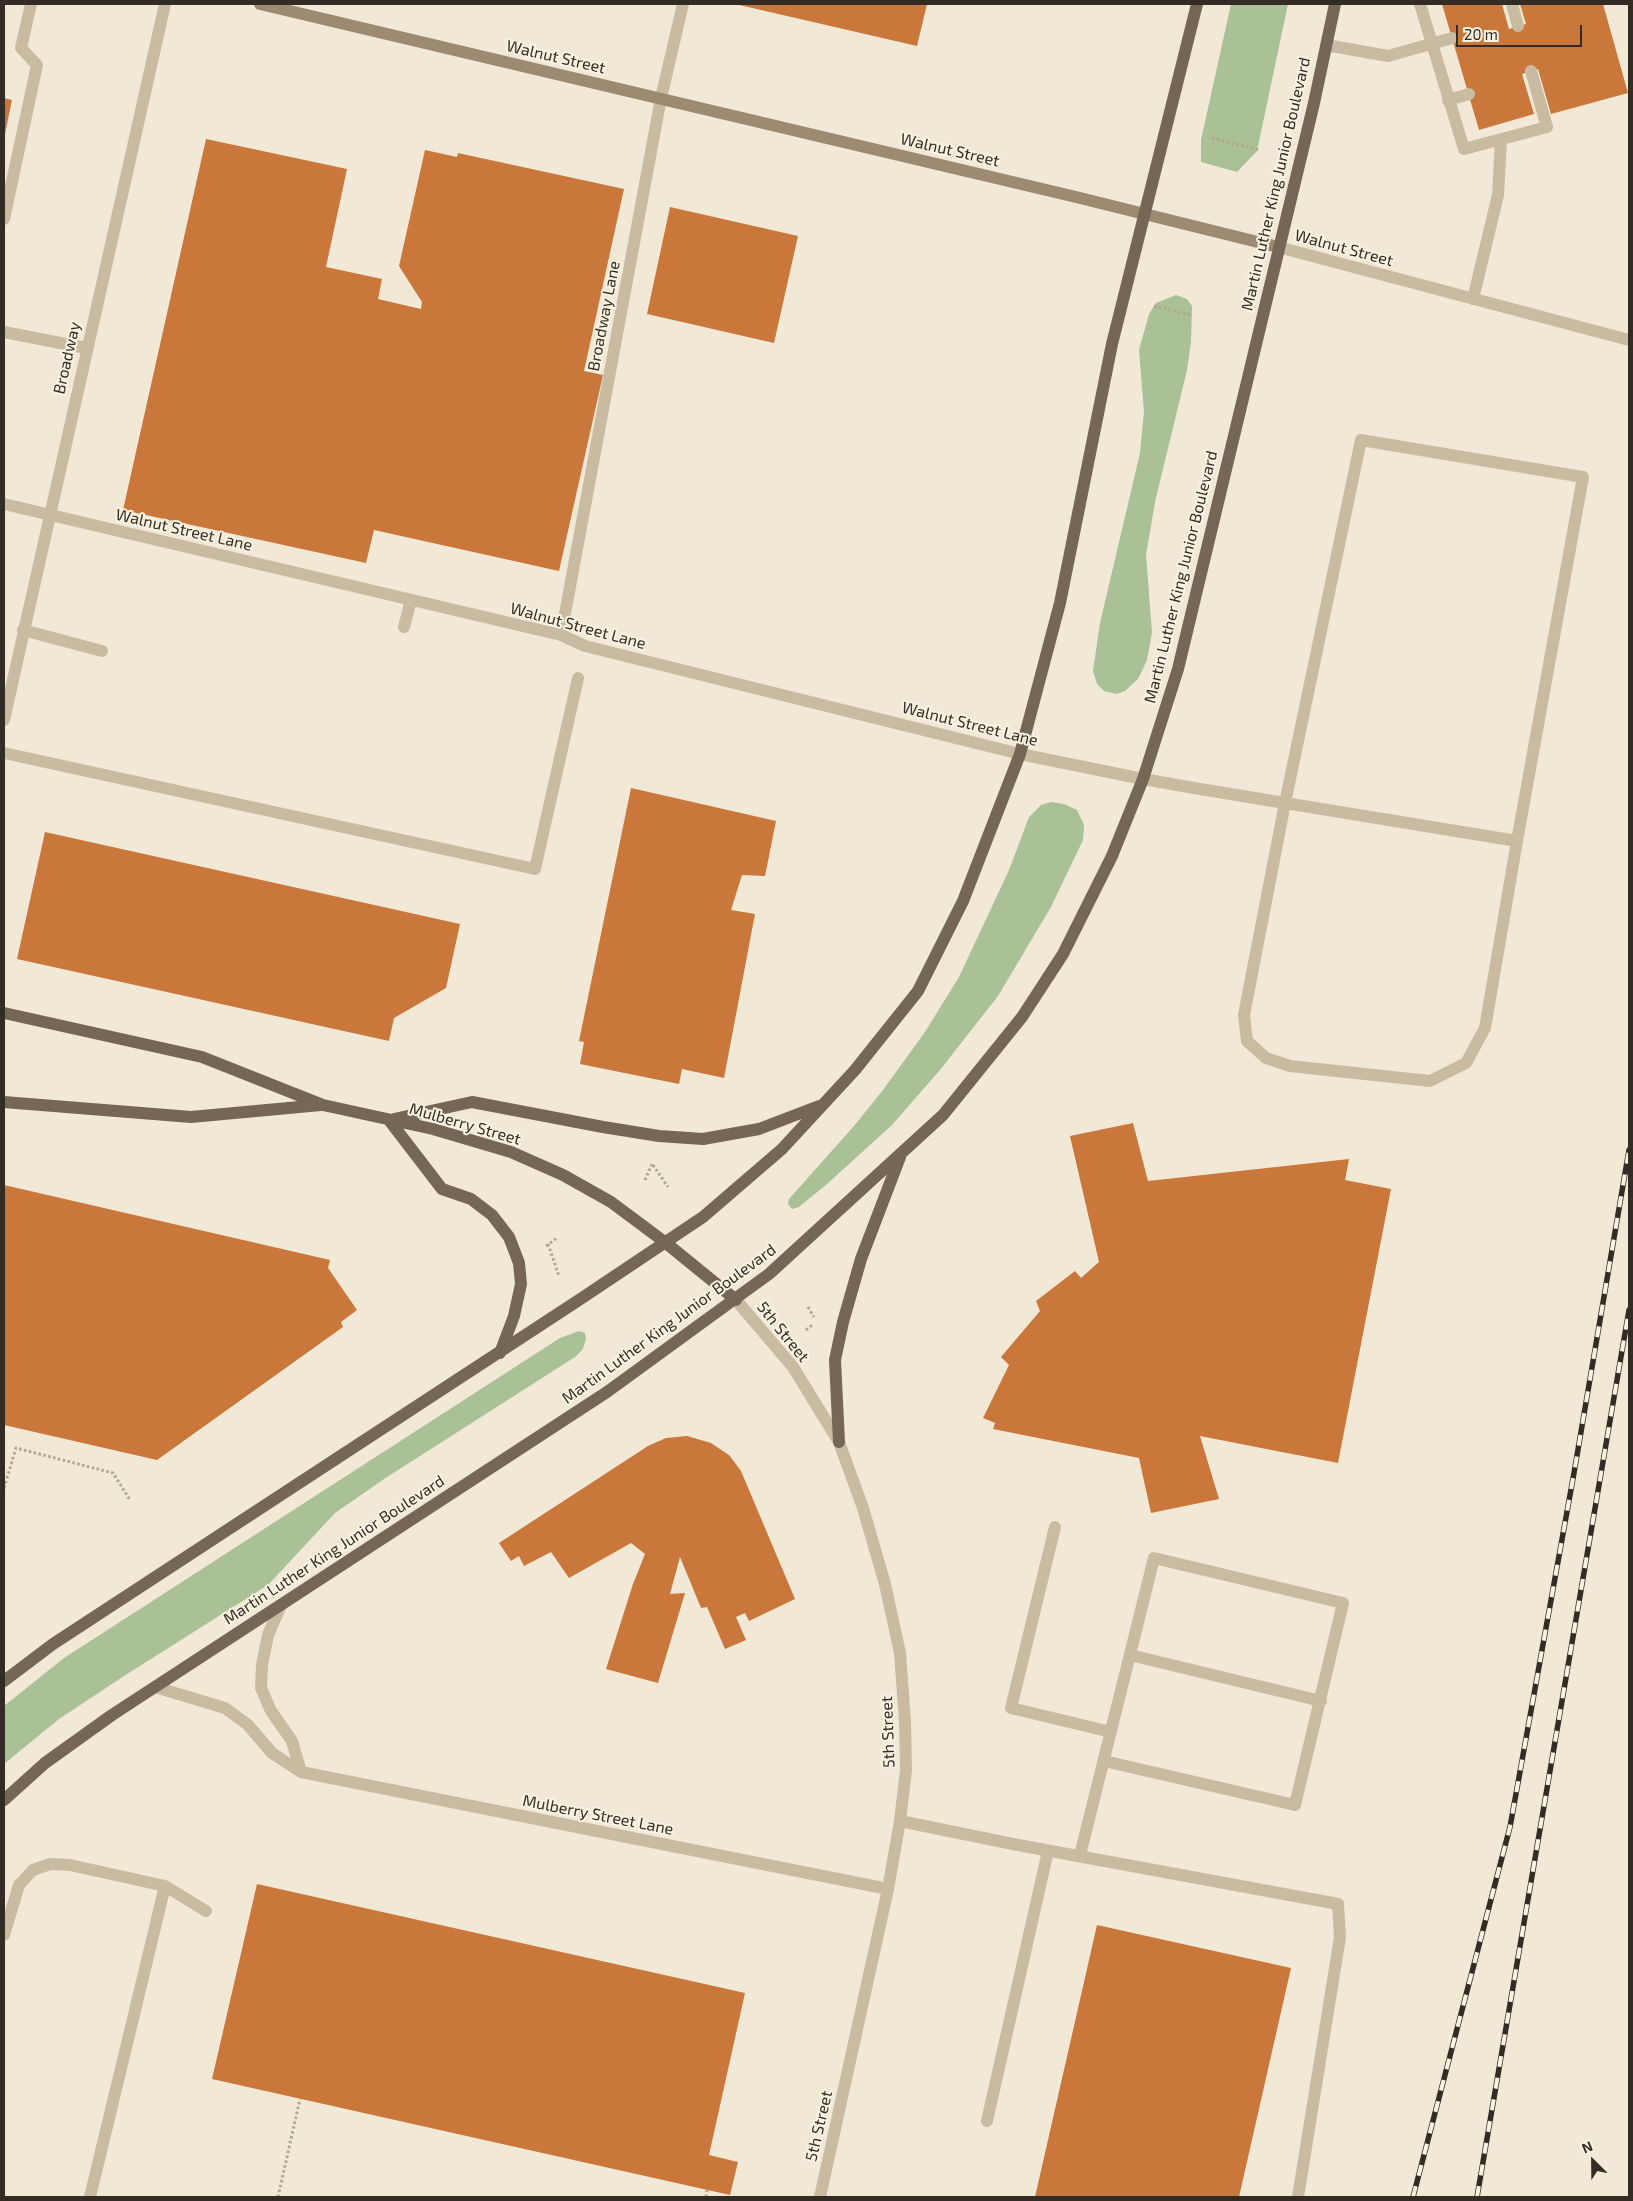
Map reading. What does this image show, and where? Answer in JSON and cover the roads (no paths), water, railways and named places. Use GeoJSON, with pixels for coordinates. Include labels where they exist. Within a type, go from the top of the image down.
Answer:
{"type":"FeatureCollection","features":[{"type":"Feature","properties":{"kind":"main road"},"geometry":{"type":"LineString","coordinates":[[4,1681],[53,1644],[703,1218],[782,1149],[824,1105],[855,1070],[918,991],[963,901],[1020,754],[1060,603],[1112,344],[1197,4]]}},
{"type":"Feature","properties":{"kind":"main road","name":"Martin Luther King Junior Boulevard"},"geometry":{"type":"LineString","coordinates":[[4,1800],[45,1764],[155,1687],[607,1392],[736,1300],[809,1239],[944,1115],[1022,1017],[1063,954],[1112,856],[1143,779],[1178,669],[1335,4]]}},
{"type":"Feature","properties":{"kind":"main road","name":"Mulberry Street"},"geometry":{"type":"LineString","coordinates":[[4,1013],[202,1058],[323,1105],[433,1129],[512,1152],[540,1164],[611,1202],[666,1243],[736,1300]]}},
{"type":"Feature","properties":{"kind":"main road","name":"Mulberry Street"},"geometry":{"type":"LineString","coordinates":[[4,1102],[191,1117],[323,1105]]}},
{"type":"Feature","properties":{"kind":"main road"},"geometry":{"type":"LineString","coordinates":[[500,1352],[514,1316],[521,1284],[519,1263],[509,1237],[492,1215],[471,1199],[442,1189],[390,1120],[472,1102],[602,1127],[659,1136],[703,1139],[759,1129],[824,1105]]}},
{"type":"Feature","properties":{"kind":"main road"},"geometry":{"type":"LineString","coordinates":[[839,1442],[835,1360],[837,1350],[861,1259],[901,1154]]}},
{"type":"Feature","properties":{"kind":"street"},"geometry":{"type":"LineString","coordinates":[[4,219],[37,65],[21,48],[31,4]]}},
{"type":"Feature","properties":{"kind":"street","name":"Broadway"},"geometry":{"type":"LineString","coordinates":[[4,720],[86,348],[165,4]]}},
{"type":"Feature","properties":{"kind":"street","name":"Walnut Street"},"geometry":{"type":"LineString","coordinates":[[260,4],[1145,214],[1278,247],[1629,340]]}},
{"type":"Feature","properties":{"kind":"street","name":"Broadway Lane"},"geometry":{"type":"LineString","coordinates":[[561,636],[661,98],[683,4]]}},
{"type":"Feature","properties":{"kind":"street"},"geometry":{"type":"LineString","coordinates":[[1420,4],[1464,149],[1547,127],[1529,76]]}},
{"type":"Feature","properties":{"kind":"street"},"geometry":{"type":"LineString","coordinates":[[1512,4],[1514,23]]}},
{"type":"Feature","properties":{"kind":"street"},"geometry":{"type":"LineString","coordinates":[[1326,46],[1388,56],[1452,38]]}},
{"type":"Feature","properties":{"kind":"street"},"geometry":{"type":"LineString","coordinates":[[1448,100],[1469,94]]}},
{"type":"Feature","properties":{"kind":"street"},"geometry":{"type":"LineString","coordinates":[[1474,299],[1498,195],[1501,140]]}},
{"type":"Feature","properties":{"kind":"street"},"geometry":{"type":"LineString","coordinates":[[4,332],[86,348]]}},
{"type":"Feature","properties":{"kind":"street"},"geometry":{"type":"LineString","coordinates":[[1361,440],[1583,477],[1485,1028],[1466,1064],[1430,1081],[1290,1066],[1266,1058],[1248,1041],[1244,1015],[1285,803],[1361,440]]}},
{"type":"Feature","properties":{"kind":"street","name":"Walnut Street Lane"},"geometry":{"type":"LineString","coordinates":[[4,504],[561,636],[585,646],[1020,754],[1143,779],[1517,841]]}},
{"type":"Feature","properties":{"kind":"street"},"geometry":{"type":"LineString","coordinates":[[404,627],[411,600]]}},
{"type":"Feature","properties":{"kind":"street"},"geometry":{"type":"LineString","coordinates":[[23,630],[102,651]]}},
{"type":"Feature","properties":{"kind":"street"},"geometry":{"type":"LineString","coordinates":[[4,753],[536,869],[578,678]]}},
{"type":"Feature","properties":{"kind":"street","name":"5th Street"},"geometry":{"type":"LineString","coordinates":[[736,1300],[793,1368],[839,1442],[863,1508],[885,1584],[900,1653],[906,1760],[900,1821],[888,1889],[820,2197]]}},
{"type":"Feature","properties":{"kind":"street"},"geometry":{"type":"LineString","coordinates":[[1055,1528],[1011,1708],[1110,1732]]}},
{"type":"Feature","properties":{"kind":"street"},"geometry":{"type":"LineString","coordinates":[[1080,1855],[1154,1558],[1343,1603],[1321,1701],[1294,1805],[1104,1760]]}},
{"type":"Feature","properties":{"kind":"street"},"geometry":{"type":"LineString","coordinates":[[280,1605],[268,1635],[262,1665],[261,1688],[271,1711],[292,1741],[301,1772]]}},
{"type":"Feature","properties":{"kind":"street"},"geometry":{"type":"LineString","coordinates":[[1130,1655],[1321,1701]]}},
{"type":"Feature","properties":{"kind":"street","name":"Mulberry Street Lane"},"geometry":{"type":"LineString","coordinates":[[155,1687],[225,1708],[248,1725],[272,1753],[301,1772],[888,1889]]}},
{"type":"Feature","properties":{"kind":"street"},"geometry":{"type":"LineString","coordinates":[[900,1821],[1048,1851],[1080,1855],[1338,1904],[1340,1937],[1298,2197]]}},
{"type":"Feature","properties":{"kind":"street"},"geometry":{"type":"LineString","coordinates":[[987,2121],[1048,1851]]}},
{"type":"Feature","properties":{"kind":"street"},"geometry":{"type":"LineString","coordinates":[[4,1934],[12,1902],[19,1885],[33,1870],[50,1864],[70,1865],[165,1886],[206,1911]]}},
{"type":"Feature","properties":{"kind":"street"},"geometry":{"type":"LineString","coordinates":[[90,2197],[165,1886]]}},
{"type":"Feature","properties":{"kind":"railway"},"geometry":{"type":"LineString","coordinates":[[1413,2197],[1510,1827],[1574,1473],[1629,1150]]}},
{"type":"Feature","properties":{"kind":"railway"},"geometry":{"type":"LineString","coordinates":[[1477,2197],[1629,1310]]}}]}
